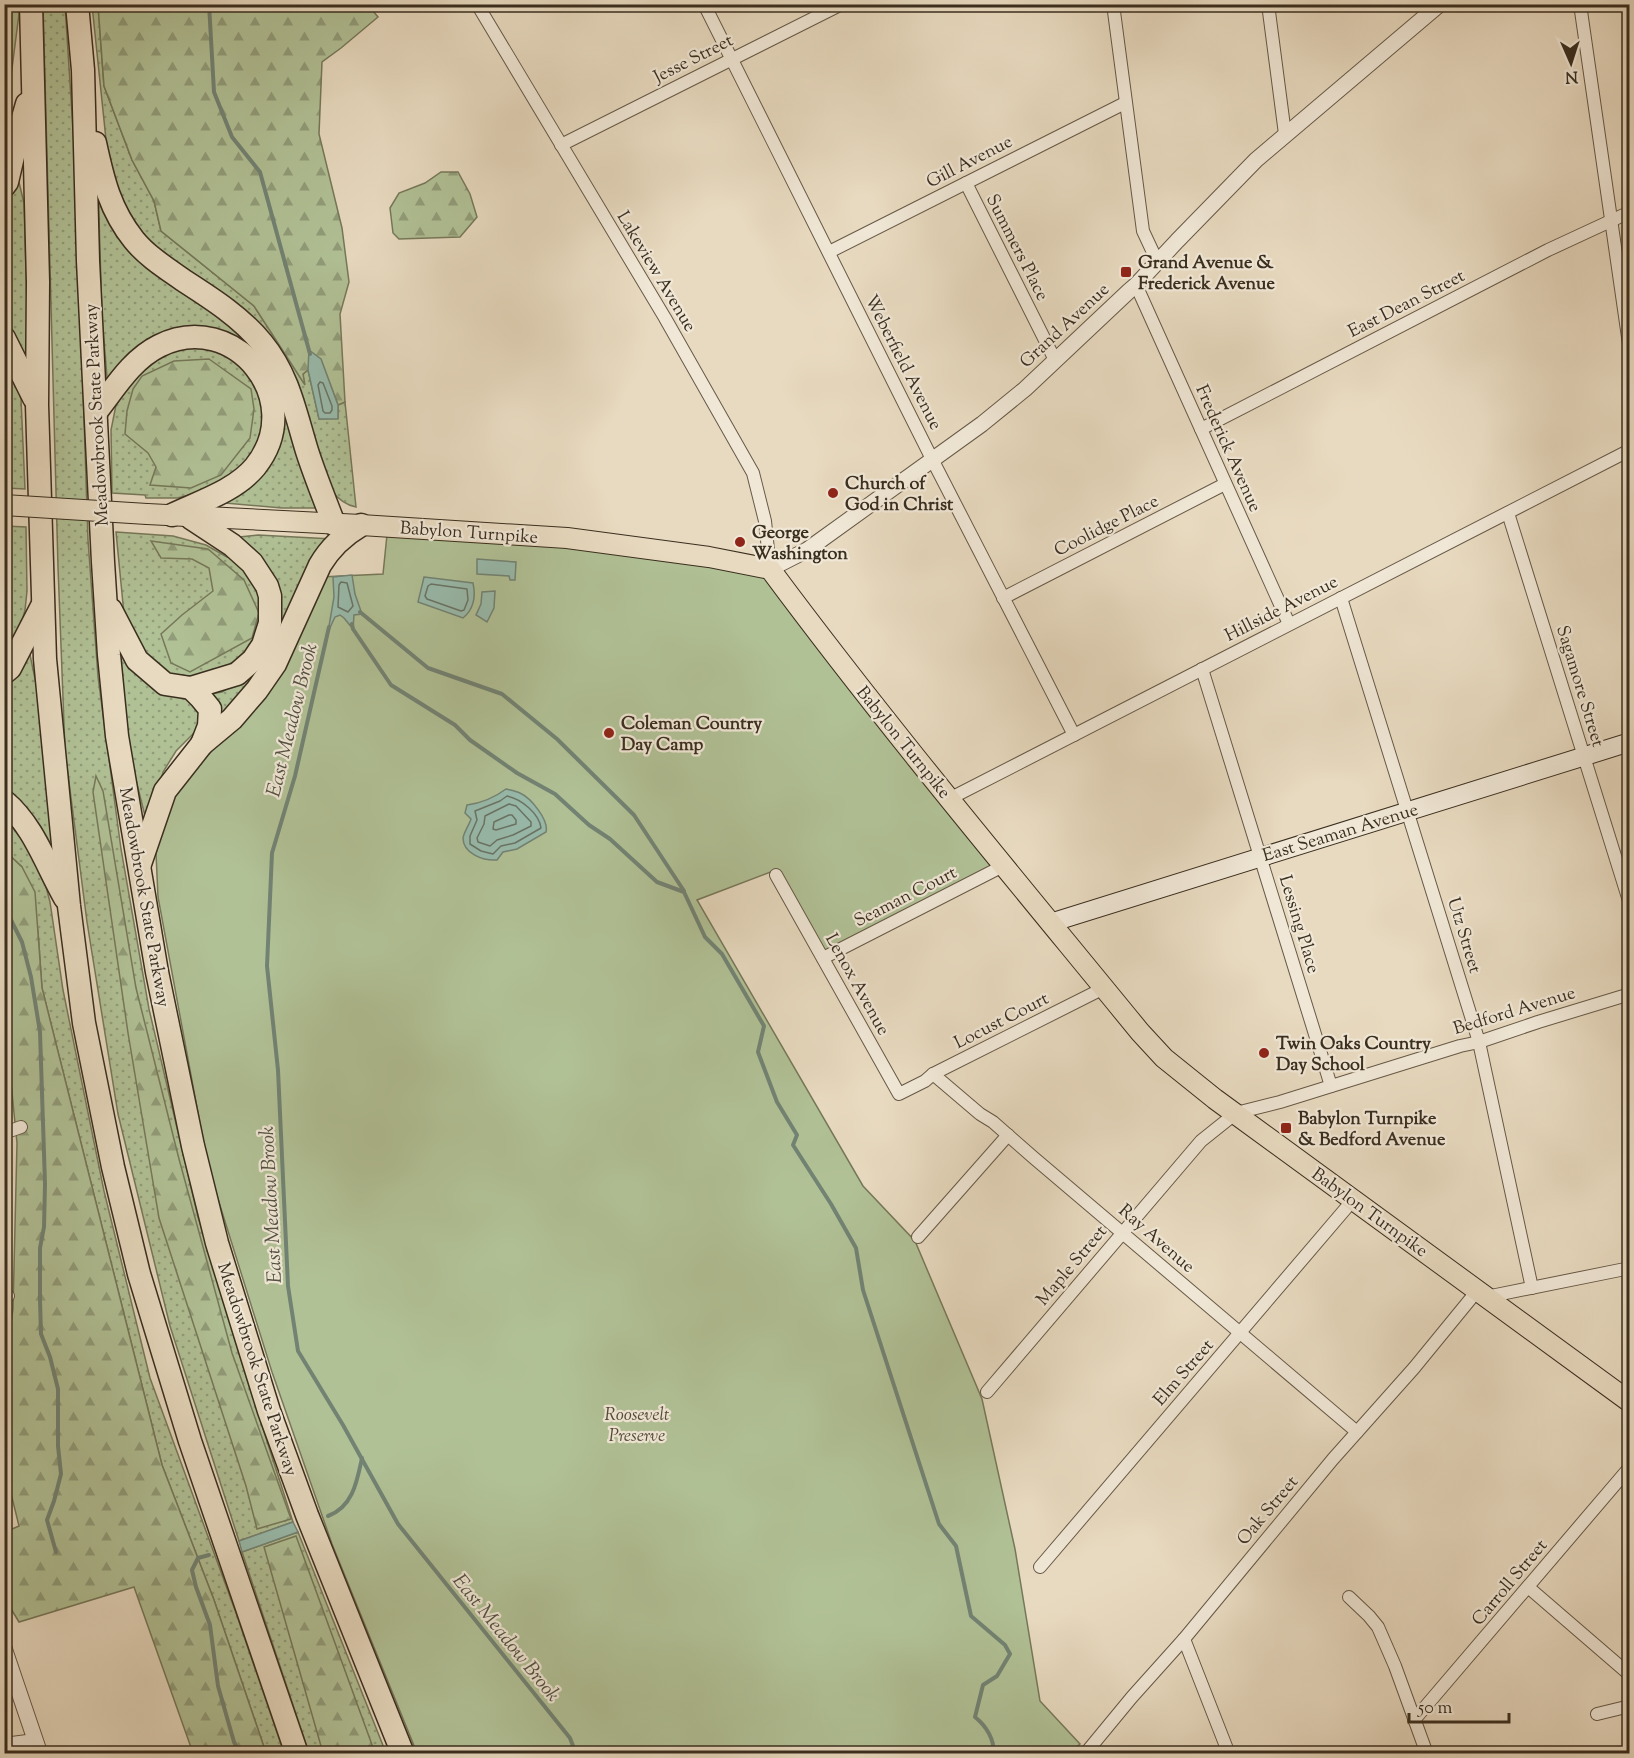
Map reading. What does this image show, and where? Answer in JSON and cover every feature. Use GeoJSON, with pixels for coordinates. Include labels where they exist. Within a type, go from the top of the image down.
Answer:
{"type":"FeatureCollection","features":[{"type":"Feature","properties":{"kind":"highway"},"geometry":{"type":"LineString","coordinates":[[31,4],[38,282],[37,405],[45,659],[69,906],[84,1023],[113,1167],[139,1274],[190,1441],[297,1754]]}},
{"type":"Feature","properties":{"kind":"highway","name":"Meadowbrook State Parkway"},"geometry":{"type":"LineString","coordinates":[[77,4],[84,94],[88,261],[103,562],[117,736],[157,972],[217,1243],[269,1411],[306,1515],[403,1754]]}},
{"type":"Feature","properties":{"kind":"highway"},"geometry":{"type":"LineString","coordinates":[[4,186],[7,182],[33,82]]}},
{"type":"Feature","properties":{"kind":"highway"},"geometry":{"type":"LineString","coordinates":[[84,94],[104,184],[117,216],[135,241],[162,266],[239,320],[261,341],[273,358],[293,399],[308,452],[334,524]]}},
{"type":"Feature","properties":{"kind":"highway"},"geometry":{"type":"LineString","coordinates":[[96,412],[134,363],[158,346],[174,340],[199,337],[216,340],[237,350],[254,365],[267,384],[273,418],[272,435],[254,468],[242,479],[182,517],[232,546],[252,563],[267,586],[270,596],[270,623],[263,645],[253,660],[237,674],[191,688],[165,684],[137,660],[107,602]]}},
{"type":"Feature","properties":{"kind":"highway"},"geometry":{"type":"LineString","coordinates":[[4,338],[37,405]]}},
{"type":"Feature","properties":{"kind":"highway"},"geometry":{"type":"LineString","coordinates":[[140,866],[165,791],[202,744],[232,719],[257,690],[275,664],[323,559],[341,539],[361,525]]}},
{"type":"Feature","properties":{"kind":"highway"},"geometry":{"type":"LineString","coordinates":[[4,673],[10,668],[43,605]]}},
{"type":"Feature","properties":{"kind":"highway"},"geometry":{"type":"LineString","coordinates":[[191,688],[210,709],[209,726],[202,744]]}},
{"type":"Feature","properties":{"kind":"highway"},"geometry":{"type":"LineString","coordinates":[[4,801],[16,811],[33,836],[69,906]]}},
{"type":"Feature","properties":{"kind":"main road","name":"Babylon Turnpike"},"geometry":{"type":"LineString","coordinates":[[4,505],[567,538],[709,557],[770,569],[949,799],[1140,1032],[1164,1058],[1629,1402]]}},
{"type":"Feature","properties":{"kind":"main road","name":"East Seaman Avenue"},"geometry":{"type":"LineString","coordinates":[[1050,922],[1629,742]]}},
{"type":"Feature","properties":{"kind":"street","name":"Lakeview Avenue"},"geometry":{"type":"LineString","coordinates":[[477,4],[664,318],[753,473],[765,521],[770,569]]}},
{"type":"Feature","properties":{"kind":"street","name":"Weberfield Avenue"},"geometry":{"type":"LineString","coordinates":[[704,4],[933,461],[1074,735]]}},
{"type":"Feature","properties":{"kind":"street","name":"Jesse Street"},"geometry":{"type":"LineString","coordinates":[[561,145],[842,4]]}},
{"type":"Feature","properties":{"kind":"street"},"geometry":{"type":"LineString","coordinates":[[1113,4],[1143,231],[1158,263]]}},
{"type":"Feature","properties":{"kind":"street"},"geometry":{"type":"LineString","coordinates":[[1268,4],[1285,135]]}},
{"type":"Feature","properties":{"kind":"street","name":"Grand Avenue"},"geometry":{"type":"LineString","coordinates":[[770,569],[807,550],[933,461],[1025,389],[1136,285],[1256,160],[1424,11],[1440,4]]}},
{"type":"Feature","properties":{"kind":"street"},"geometry":{"type":"LineString","coordinates":[[1580,4],[1629,351]]}},
{"type":"Feature","properties":{"kind":"street","name":"Gill Avenue"},"geometry":{"type":"LineString","coordinates":[[829,252],[1125,103]]}},
{"type":"Feature","properties":{"kind":"street","name":"Summers Place"},"geometry":{"type":"LineString","coordinates":[[966,183],[1055,360]]}},
{"type":"Feature","properties":{"kind":"street","name":"East Dean Street"},"geometry":{"type":"LineString","coordinates":[[1201,429],[1548,250],[1629,212]]}},
{"type":"Feature","properties":{"kind":"street","name":"Frederick Avenue"},"geometry":{"type":"LineString","coordinates":[[1136,285],[1289,624]]}},
{"type":"Feature","properties":{"kind":"street","name":"Hillside Avenue"},"geometry":{"type":"LineString","coordinates":[[949,799],[1629,450]]}},
{"type":"Feature","properties":{"kind":"street","name":"Coolidge Place"},"geometry":{"type":"LineString","coordinates":[[1003,598],[1226,484]]}},
{"type":"Feature","properties":{"kind":"street","name":"Sagamore Street"},"geometry":{"type":"LineString","coordinates":[[1508,513],[1629,904]]}},
{"type":"Feature","properties":{"kind":"street","name":"Utz Street"},"geometry":{"type":"LineString","coordinates":[[1341,598],[1479,1042],[1532,1288]]}},
{"type":"Feature","properties":{"kind":"street","name":"Lessing Place"},"geometry":{"type":"LineString","coordinates":[[1202,669],[1331,1086]]}},
{"type":"Feature","properties":{"kind":"street","name":"Seaman Court"},"geometry":{"type":"LineString","coordinates":[[823,958],[1003,866]]}},
{"type":"Feature","properties":{"kind":"street","name":"Lenox Avenue"},"geometry":{"type":"LineString","coordinates":[[776,875],[899,1094],[916,1086]]}},
{"type":"Feature","properties":{"kind":"street","name":"Locust Court"},"geometry":{"type":"LineString","coordinates":[[916,1086],[933,1074],[1104,988]]}},
{"type":"Feature","properties":{"kind":"street","name":"Bedford Avenue"},"geometry":{"type":"LineString","coordinates":[[1236,1113],[1479,1042],[1629,994]]}},
{"type":"Feature","properties":{"kind":"street","name":"Ray Avenue"},"geometry":{"type":"LineString","coordinates":[[933,1074],[980,1114],[993,1122],[1357,1432]]}},
{"type":"Feature","properties":{"kind":"street","name":"Maple Street"},"geometry":{"type":"LineString","coordinates":[[987,1392],[1202,1140],[1236,1113]]}},
{"type":"Feature","properties":{"kind":"street"},"geometry":{"type":"LineString","coordinates":[[4,1132],[21,1127]]}},
{"type":"Feature","properties":{"kind":"street"},"geometry":{"type":"LineString","coordinates":[[918,1237],[1008,1135]]}},
{"type":"Feature","properties":{"kind":"street","name":"Elm Street"},"geometry":{"type":"LineString","coordinates":[[1040,1567],[1353,1200]]}},
{"type":"Feature","properties":{"kind":"street"},"geometry":{"type":"LineString","coordinates":[[1482,1294],[1532,1288],[1629,1268]]}},
{"type":"Feature","properties":{"kind":"street","name":"Oak Street"},"geometry":{"type":"LineString","coordinates":[[1085,1754],[1333,1459],[1482,1294]]}},
{"type":"Feature","properties":{"kind":"street","name":"Carroll Street"},"geometry":{"type":"LineString","coordinates":[[1414,1720],[1629,1467]]}},
{"type":"Feature","properties":{"kind":"street"},"geometry":{"type":"LineString","coordinates":[[1528,1587],[1629,1675]]}},
{"type":"Feature","properties":{"kind":"street"},"geometry":{"type":"LineString","coordinates":[[1349,1597],[1378,1628],[1395,1666],[1427,1754]]}},
{"type":"Feature","properties":{"kind":"street"},"geometry":{"type":"LineString","coordinates":[[1184,1639],[1229,1754]]}},
{"type":"Feature","properties":{"kind":"street"},"geometry":{"type":"LineString","coordinates":[[4,1648],[38,1747],[4,1744]]}},
{"type":"Feature","properties":{"kind":"street"},"geometry":{"type":"LineString","coordinates":[[1597,1714],[1629,1706]]}},
{"type":"Feature","properties":{"kind":"green space"},"geometry":{"type":"Polygon","coordinates":[[[367,4],[378,17],[322,62],[319,134],[342,228],[349,282],[340,314],[345,402],[338,405],[321,360],[303,374],[305,385],[254,306],[161,231],[154,201],[132,160],[104,86],[98,5],[367,4]]]}},
{"type":"Feature","properties":{"kind":"green space"},"geometry":{"type":"Polygon","coordinates":[[[5,5],[18,5],[19,14],[10,84],[12,128],[5,149],[5,5]]]}},
{"type":"Feature","properties":{"kind":"green space"},"geometry":{"type":"Polygon","coordinates":[[[43,5],[65,5],[76,176],[88,540],[98,677],[121,849],[149,1009],[198,1217],[293,1522],[239,1541],[170,1326],[118,1114],[87,922],[65,751],[43,5]]]}},
{"type":"Feature","properties":{"kind":"green space"},"geometry":{"type":"Polygon","coordinates":[[[92,5],[98,5],[104,86],[132,160],[154,201],[161,231],[254,306],[304,383],[303,374],[308,370],[319,419],[338,418],[338,405],[345,402],[356,507],[342,501],[331,490],[280,353],[149,248],[121,205],[107,149],[92,5]]]}},
{"type":"Feature","properties":{"kind":"green space"},"geometry":{"type":"Polygon","coordinates":[[[441,172],[458,172],[470,194],[477,217],[460,237],[399,239],[393,233],[390,208],[399,193],[425,183],[441,172]]]}},
{"type":"Feature","properties":{"kind":"green space"},"geometry":{"type":"Polygon","coordinates":[[[17,174],[24,203],[29,377],[5,322],[4,203],[17,174]]]}},
{"type":"Feature","properties":{"kind":"green space"},"geometry":{"type":"Polygon","coordinates":[[[98,184],[119,236],[218,311],[275,374],[319,508],[282,508],[213,502],[267,467],[273,383],[193,332],[108,389],[102,317],[98,184]]]}},
{"type":"Feature","properties":{"kind":"green space"},"geometry":{"type":"Polygon","coordinates":[[[203,345],[232,355],[253,373],[266,407],[265,438],[246,469],[203,492],[177,498],[146,498],[145,495],[112,493],[111,430],[116,405],[134,373],[166,349],[203,345]]]}},
{"type":"Feature","properties":{"kind":"green space"},"geometry":{"type":"Polygon","coordinates":[[[4,348],[21,399],[25,489],[5,488],[4,348]]]}},
{"type":"Feature","properties":{"kind":"green space"},"geometry":{"type":"Polygon","coordinates":[[[209,359],[251,389],[254,409],[250,438],[221,475],[191,488],[150,485],[156,467],[148,453],[125,434],[127,411],[133,389],[142,376],[174,361],[209,359]]]}},
{"type":"Feature","properties":{"kind":"green space","name":"Roosevelt Preserve"},"geometry":{"type":"Polygon","coordinates":[[[388,525],[768,568],[1000,865],[825,955],[776,870],[697,900],[863,1186],[915,1241],[982,1399],[1015,1549],[1040,1701],[1080,1744],[1069,1754],[417,1753],[332,1544],[272,1372],[208,1167],[158,897],[156,853],[169,803],[188,775],[259,701],[321,577],[383,574],[388,525]]]}},
{"type":"Feature","properties":{"kind":"green space"},"geometry":{"type":"Polygon","coordinates":[[[5,526],[26,527],[27,591],[25,610],[16,644],[5,661],[5,526]]]}},
{"type":"Feature","properties":{"kind":"green space"},"geometry":{"type":"Polygon","coordinates":[[[116,532],[173,536],[206,545],[227,557],[231,553],[263,597],[264,628],[252,654],[195,682],[168,675],[138,651],[124,614],[116,532]]]}},
{"type":"Feature","properties":{"kind":"green space"},"geometry":{"type":"Polygon","coordinates":[[[258,535],[332,539],[266,667],[218,723],[205,695],[222,692],[248,676],[278,624],[240,537],[258,535]]]}},
{"type":"Feature","properties":{"kind":"green space"},"geometry":{"type":"Polygon","coordinates":[[[151,541],[208,549],[244,580],[259,613],[252,638],[190,672],[171,663],[161,634],[213,591],[209,568],[192,559],[161,558],[151,541]]]}},
{"type":"Feature","properties":{"kind":"green space"},"geometry":{"type":"Polygon","coordinates":[[[118,638],[180,694],[203,710],[201,726],[176,751],[163,772],[148,828],[133,768],[125,718],[118,638]]]}},
{"type":"Feature","properties":{"kind":"green space"},"geometry":{"type":"Polygon","coordinates":[[[29,650],[39,698],[54,865],[5,792],[5,685],[29,650]]]}},
{"type":"Feature","properties":{"kind":"green space"},"geometry":{"type":"Polygon","coordinates":[[[96,776],[103,791],[136,988],[179,1159],[232,1353],[291,1519],[257,1529],[246,1486],[159,1218],[128,1033],[93,792],[96,776]]]}},
{"type":"Feature","properties":{"kind":"green space"},"geometry":{"type":"Polygon","coordinates":[[[5,812],[40,864],[50,902],[63,990],[104,1191],[150,1378],[236,1613],[284,1753],[266,1753],[214,1600],[162,1465],[42,988],[38,931],[22,867],[5,851],[5,812]]]}},
{"type":"Feature","properties":{"kind":"green space"},"geometry":{"type":"Polygon","coordinates":[[[5,851],[22,867],[35,892],[42,988],[162,1465],[214,1600],[266,1753],[193,1753],[134,1587],[19,1622],[5,1599],[5,1532],[19,1526],[4,1465],[4,1371],[13,1309],[17,1143],[4,1032],[5,851]]]}},
{"type":"Feature","properties":{"kind":"green space"},"geometry":{"type":"Polygon","coordinates":[[[298,1532],[386,1753],[309,1753],[242,1552],[298,1532]]]}},
{"type":"Feature","properties":{"kind":"green space"},"geometry":{"type":"Polygon","coordinates":[[[296,1536],[375,1753],[323,1753],[264,1547],[296,1536]]]}},
{"type":"Feature","properties":{"kind":"water"},"geometry":{"type":"Polygon","coordinates":[[[309,350],[321,359],[338,405],[338,419],[319,419],[308,370],[309,350]]]}},
{"type":"Feature","properties":{"kind":"water"},"geometry":{"type":"Polygon","coordinates":[[[477,559],[516,562],[515,580],[510,580],[509,576],[477,574],[477,559]]]}},
{"type":"Feature","properties":{"kind":"water"},"geometry":{"type":"Polygon","coordinates":[[[352,575],[355,594],[362,614],[354,615],[353,629],[340,615],[335,617],[328,632],[334,597],[333,577],[352,575]]]}},
{"type":"Feature","properties":{"kind":"water"},"geometry":{"type":"Polygon","coordinates":[[[424,577],[473,583],[474,593],[470,611],[463,618],[418,602],[424,577]]]}},
{"type":"Feature","properties":{"kind":"water"},"geometry":{"type":"Polygon","coordinates":[[[495,591],[494,608],[487,622],[476,615],[481,604],[482,592],[495,591]]]}},
{"type":"Feature","properties":{"kind":"water"},"geometry":{"type":"Polygon","coordinates":[[[506,789],[520,793],[534,804],[545,822],[546,832],[517,849],[503,852],[497,860],[481,858],[470,852],[464,844],[463,838],[471,819],[465,813],[467,805],[488,800],[506,789]]]}},
{"type":"Feature","properties":{"kind":"water"},"geometry":{"type":"Polygon","coordinates":[[[293,1522],[298,1532],[242,1552],[239,1541],[293,1522]]]}},
{"type":"Feature","properties":{"kind":"waterway","name":"East Meadow Brook"},"geometry":{"type":"LineString","coordinates":[[209,4],[214,92],[232,137],[260,172],[310,354]]}},
{"type":"Feature","properties":{"kind":"waterway"},"geometry":{"type":"LineString","coordinates":[[360,612],[428,668],[502,694],[557,739],[634,815],[684,891]]}},
{"type":"Feature","properties":{"kind":"waterway"},"geometry":{"type":"LineString","coordinates":[[352,624],[353,629],[391,685],[455,725],[470,740],[517,773],[555,794],[589,825],[610,839],[657,882],[684,892],[705,937],[722,954],[764,1026],[758,1052],[777,1102],[797,1135],[793,1145],[856,1248],[863,1290],[939,1524],[956,1546],[971,1616],[1005,1645],[1010,1654],[997,1676],[983,1685],[975,1717],[989,1733],[994,1754]]}},
{"type":"Feature","properties":{"kind":"waterway","name":"East Meadow Brook"},"geometry":{"type":"LineString","coordinates":[[329,627],[295,776],[272,853],[267,966],[278,1070],[288,1286],[298,1351],[343,1425],[398,1524],[570,1738],[576,1754]]}},
{"type":"Feature","properties":{"kind":"waterway"},"geometry":{"type":"LineString","coordinates":[[4,906],[22,942],[31,977],[40,1032],[45,1184],[44,1227],[40,1248],[41,1334],[50,1357],[58,1389],[58,1446],[61,1474],[47,1520],[56,1552]]}},
{"type":"Feature","properties":{"kind":"waterway"},"geometry":{"type":"LineString","coordinates":[[328,1516],[336,1512],[348,1500],[356,1484],[362,1458]]}},
{"type":"Feature","properties":{"kind":"waterway"},"geometry":{"type":"LineString","coordinates":[[209,1555],[198,1558],[192,1570],[210,1625],[218,1686],[234,1742],[240,1754]]}},
{"type":"Feature","properties":{"kind":"place","name":"Grand Avenue & Frederick Avenue"},"geometry":{"type":"Point","coordinates":[1126,272]}},
{"type":"Feature","properties":{"kind":"place","name":"Church of God in Christ"},"geometry":{"type":"Point","coordinates":[833,493]}},
{"type":"Feature","properties":{"kind":"place","name":"George Washington"},"geometry":{"type":"Point","coordinates":[740,542]}},
{"type":"Feature","properties":{"kind":"place","name":"Coleman Country Day Camp"},"geometry":{"type":"Point","coordinates":[609,733]}},
{"type":"Feature","properties":{"kind":"place","name":"Twin Oaks Country Day School"},"geometry":{"type":"Point","coordinates":[1264,1053]}},
{"type":"Feature","properties":{"kind":"place","name":"Babylon Turnpike & Bedford Avenue"},"geometry":{"type":"Point","coordinates":[1286,1128]}}]}
